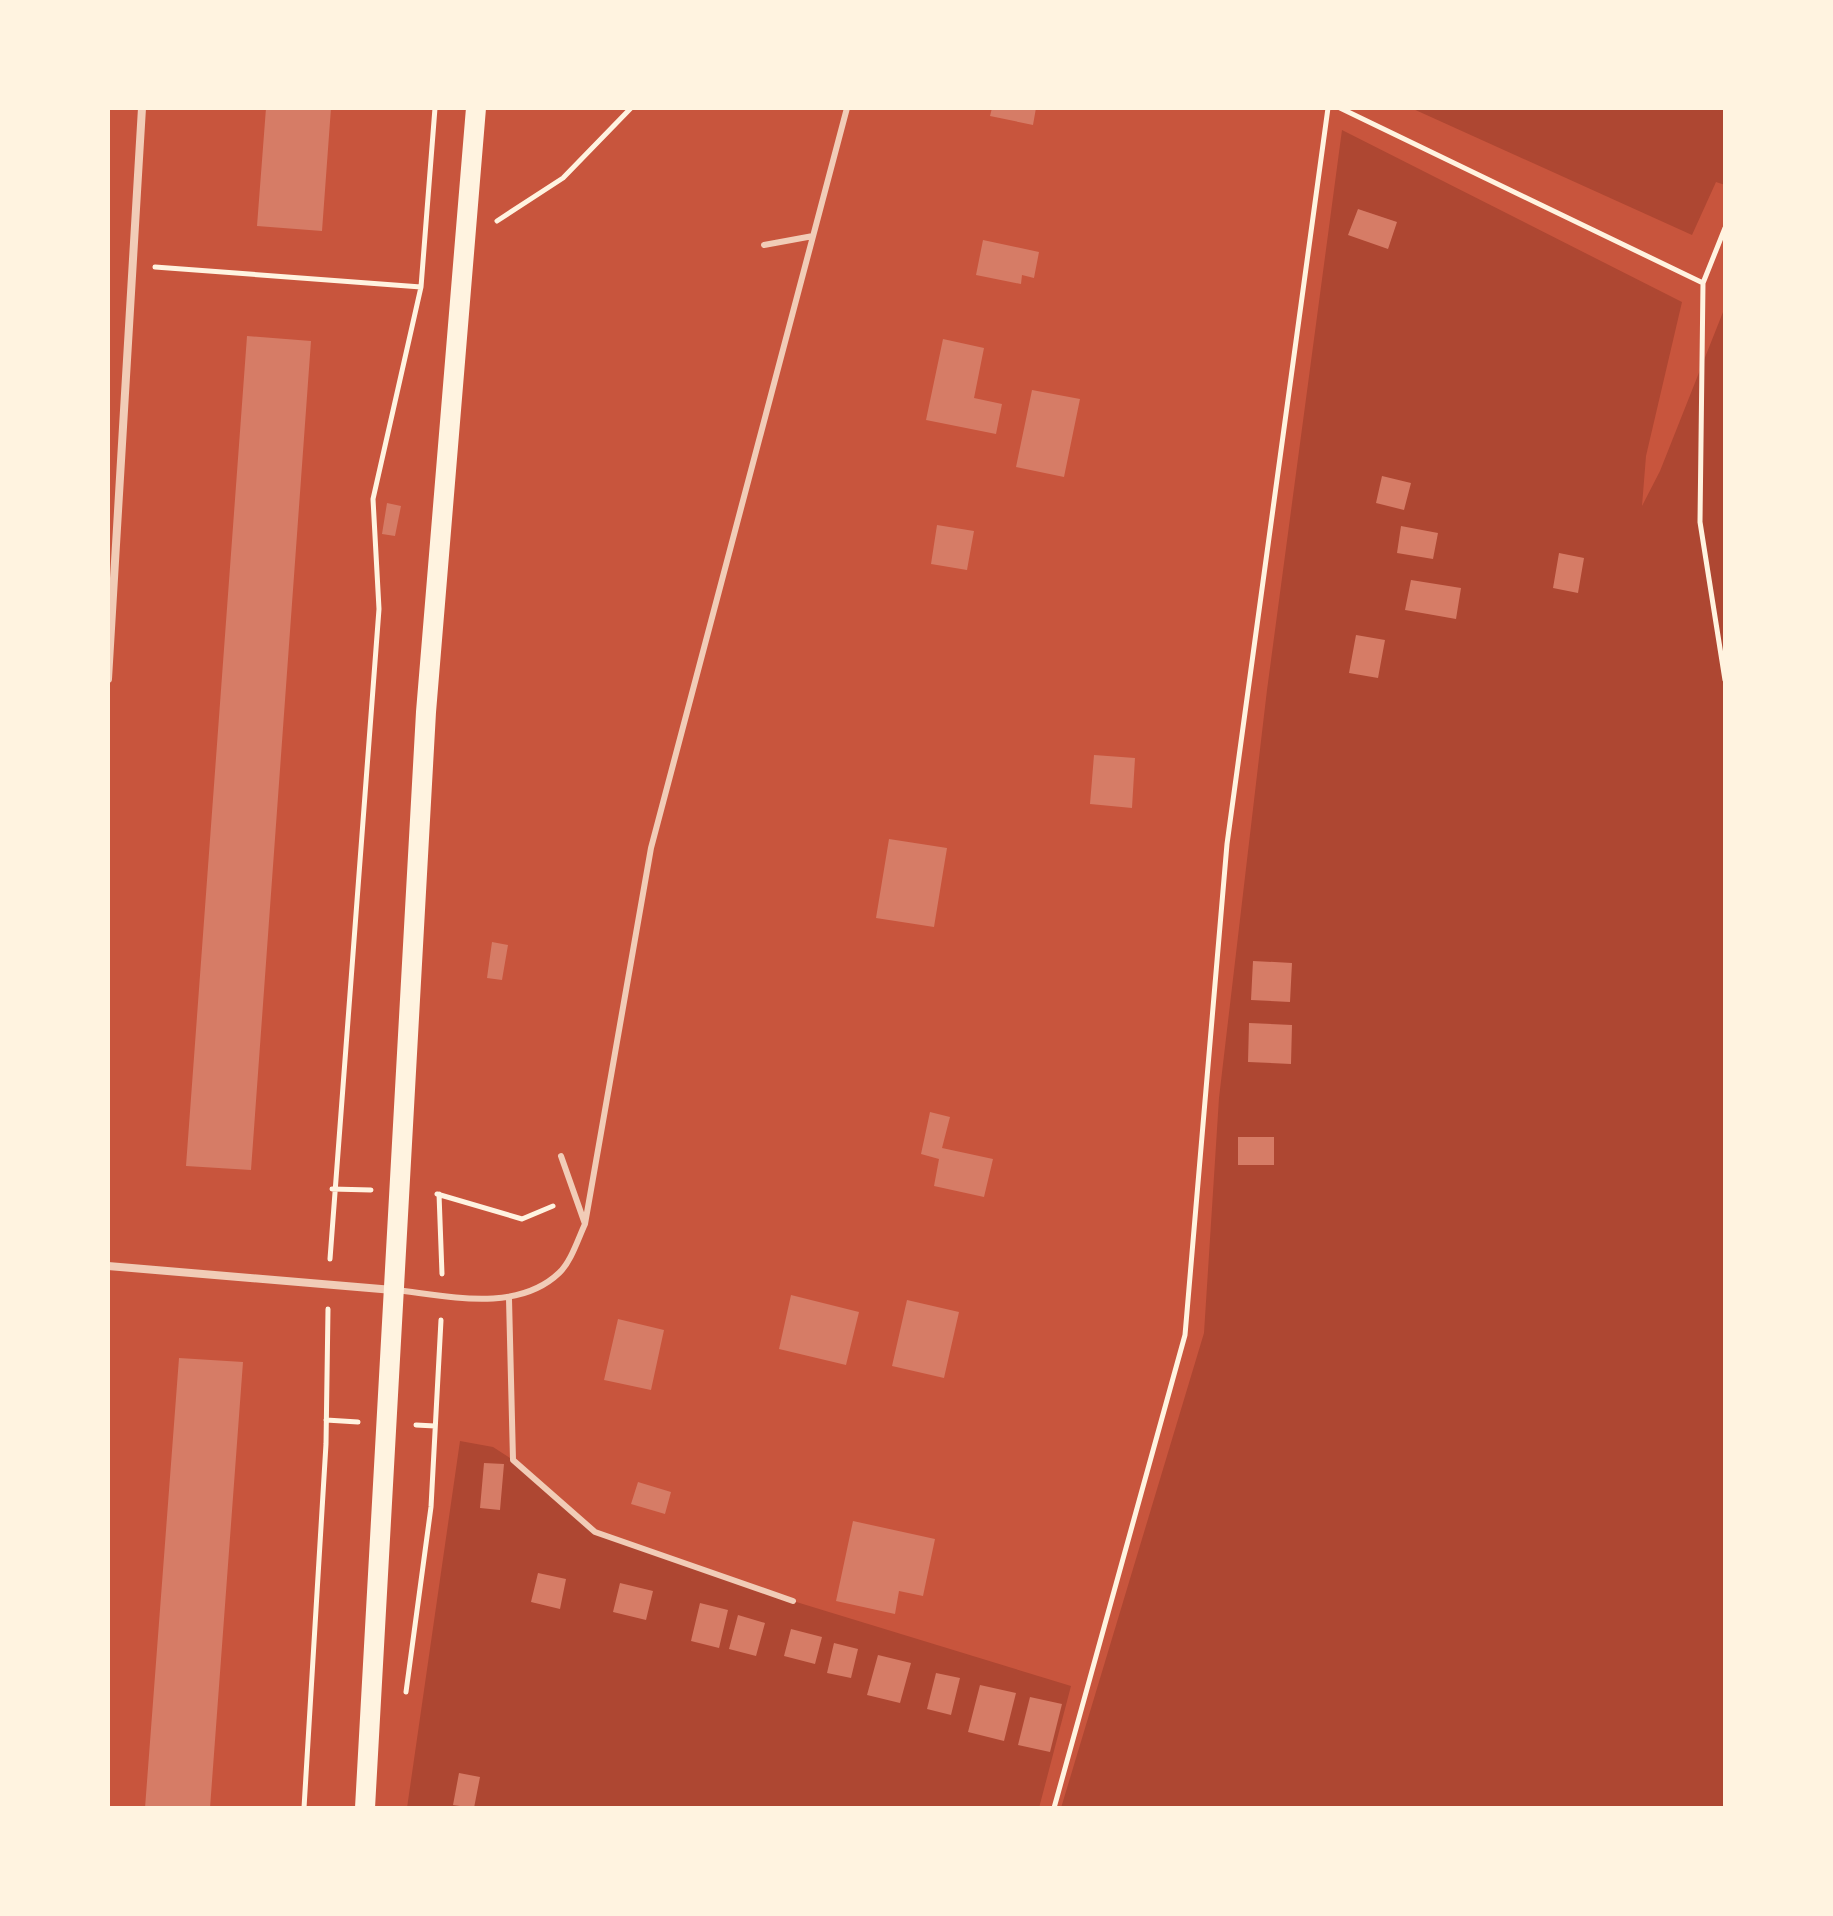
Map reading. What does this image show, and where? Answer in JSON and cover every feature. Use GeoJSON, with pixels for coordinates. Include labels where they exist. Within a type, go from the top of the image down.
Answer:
{"type":"FeatureCollection","features":[{"type":"Feature","properties":{"kind":"main road"},"geometry":{"type":"LineString","coordinates":[[365,1808],[426,712],[476,108]]}},
{"type":"Feature","properties":{"kind":"street"},"geometry":{"type":"LineString","coordinates":[[108,679],[130,265],[142,108]]}},
{"type":"Feature","properties":{"kind":"street"},"geometry":{"type":"LineString","coordinates":[[108,1266],[393,1290]]}},
{"type":"Feature","properties":{"kind":"lane"},"geometry":{"type":"LineString","coordinates":[[393,1290],[509,1299],[537,1289],[560,1272],[585,1224],[651,848],[847,108]]}},
{"type":"Feature","properties":{"kind":"lane"},"geometry":{"type":"LineString","coordinates":[[764,245],[813,236]]}},
{"type":"Feature","properties":{"kind":"lane"},"geometry":{"type":"LineString","coordinates":[[561,1156],[585,1224]]}},
{"type":"Feature","properties":{"kind":"lane"},"geometry":{"type":"LineString","coordinates":[[509,1299],[513,1460],[595,1532],[793,1601]]}},
{"type":"Feature","properties":{"kind":"path"},"geometry":{"type":"LineString","coordinates":[[304,1808],[326,1444],[332,1189],[379,609],[373,499],[421,287],[435,108]]}},
{"type":"Feature","properties":{"kind":"path"},"geometry":{"type":"LineString","coordinates":[[466,241],[563,178],[631,108]]}},
{"type":"Feature","properties":{"kind":"path"},"geometry":{"type":"LineString","coordinates":[[1054,1808],[1185,1335],[1227,844],[1328,108]]}},
{"type":"Feature","properties":{"kind":"path"},"geometry":{"type":"LineString","coordinates":[[1340,108],[1703,283]]}},
{"type":"Feature","properties":{"kind":"path"},"geometry":{"type":"LineString","coordinates":[[1725,228],[1703,283],[1700,522],[1725,680]]}},
{"type":"Feature","properties":{"kind":"path"},"geometry":{"type":"LineString","coordinates":[[130,265],[421,287]]}},
{"type":"Feature","properties":{"kind":"path"},"geometry":{"type":"LineString","coordinates":[[332,1189],[439,1194],[522,1219],[574,1193]]}},
{"type":"Feature","properties":{"kind":"path"},"geometry":{"type":"LineString","coordinates":[[403,1707],[431,1507],[443,1295],[439,1194]]}},
{"type":"Feature","properties":{"kind":"shaded area"},"geometry":{"type":"Polygon","coordinates":[[[1411,108],[1725,108],[1725,185],[1716,182],[1692,235],[1411,108]]]}},
{"type":"Feature","properties":{"kind":"shaded area"},"geometry":{"type":"Polygon","coordinates":[[[1342,130],[1682,302],[1646,456],[1642,506],[1660,471],[1725,307],[1725,1808],[1061,1808],[1204,1333],[1219,1098],[1267,690],[1342,130]]]}},
{"type":"Feature","properties":{"kind":"shaded area"},"geometry":{"type":"Polygon","coordinates":[[[460,1441],[493,1447],[513,1460],[595,1532],[793,1601],[1071,1686],[1039,1808],[407,1808],[460,1441]]]}},
{"type":"Feature","properties":{"kind":"building"},"geometry":{"type":"Polygon","coordinates":[[[266,108],[331,108],[322,231],[257,226],[266,108]]]}},
{"type":"Feature","properties":{"kind":"building"},"geometry":{"type":"Polygon","coordinates":[[[992,108],[1036,108],[1033,125],[990,116],[992,108]]]}},
{"type":"Feature","properties":{"kind":"building"},"geometry":{"type":"Polygon","coordinates":[[[1358,209],[1397,222],[1388,249],[1348,235],[1358,209]]]}},
{"type":"Feature","properties":{"kind":"building"},"geometry":{"type":"Polygon","coordinates":[[[983,240],[1039,252],[1034,278],[1022,275],[1021,284],[976,275],[983,240]]]}},
{"type":"Feature","properties":{"kind":"building"},"geometry":{"type":"Polygon","coordinates":[[[247,336],[311,341],[251,1170],[186,1166],[247,336]]]}},
{"type":"Feature","properties":{"kind":"building"},"geometry":{"type":"Polygon","coordinates":[[[943,339],[984,348],[974,398],[1002,404],[996,434],[926,420],[943,339]]]}},
{"type":"Feature","properties":{"kind":"building"},"geometry":{"type":"Polygon","coordinates":[[[1032,390],[1080,399],[1064,477],[1016,467],[1032,390]]]}},
{"type":"Feature","properties":{"kind":"building"},"geometry":{"type":"Polygon","coordinates":[[[1382,476],[1411,483],[1404,510],[1376,503],[1382,476]]]}},
{"type":"Feature","properties":{"kind":"building"},"geometry":{"type":"Polygon","coordinates":[[[387,503],[401,506],[395,536],[382,534],[387,503]]]}},
{"type":"Feature","properties":{"kind":"building"},"geometry":{"type":"Polygon","coordinates":[[[937,525],[974,531],[967,570],[931,564],[937,525]]]}},
{"type":"Feature","properties":{"kind":"building"},"geometry":{"type":"Polygon","coordinates":[[[1401,526],[1438,533],[1433,559],[1397,553],[1401,526]]]}},
{"type":"Feature","properties":{"kind":"building"},"geometry":{"type":"Polygon","coordinates":[[[1559,553],[1584,558],[1578,593],[1553,588],[1559,553]]]}},
{"type":"Feature","properties":{"kind":"building"},"geometry":{"type":"Polygon","coordinates":[[[1411,580],[1461,588],[1456,619],[1405,610],[1411,580]]]}},
{"type":"Feature","properties":{"kind":"building"},"geometry":{"type":"Polygon","coordinates":[[[1356,635],[1385,640],[1378,678],[1349,673],[1356,635]]]}},
{"type":"Feature","properties":{"kind":"building"},"geometry":{"type":"Polygon","coordinates":[[[1094,755],[1135,758],[1132,808],[1090,804],[1094,755]]]}},
{"type":"Feature","properties":{"kind":"building"},"geometry":{"type":"Polygon","coordinates":[[[889,839],[947,848],[934,927],[876,918],[889,839]]]}},
{"type":"Feature","properties":{"kind":"building"},"geometry":{"type":"Polygon","coordinates":[[[492,942],[508,945],[502,980],[487,978],[492,942]]]}},
{"type":"Feature","properties":{"kind":"building"},"geometry":{"type":"Polygon","coordinates":[[[1253,961],[1292,963],[1290,1002],[1251,1000],[1253,961]]]}},
{"type":"Feature","properties":{"kind":"building"},"geometry":{"type":"Polygon","coordinates":[[[1249,1023],[1292,1025],[1291,1064],[1248,1062],[1249,1023]]]}},
{"type":"Feature","properties":{"kind":"building"},"geometry":{"type":"Polygon","coordinates":[[[930,1112],[950,1117],[942,1148],[993,1159],[984,1197],[934,1186],[939,1159],[921,1154],[930,1112]]]}},
{"type":"Feature","properties":{"kind":"building"},"geometry":{"type":"Polygon","coordinates":[[[1238,1137],[1274,1137],[1274,1165],[1238,1165],[1238,1137]]]}},
{"type":"Feature","properties":{"kind":"building"},"geometry":{"type":"Polygon","coordinates":[[[791,1295],[859,1312],[846,1365],[779,1349],[791,1295]]]}},
{"type":"Feature","properties":{"kind":"building"},"geometry":{"type":"Polygon","coordinates":[[[907,1300],[959,1312],[944,1378],[892,1366],[907,1300]]]}},
{"type":"Feature","properties":{"kind":"building"},"geometry":{"type":"Polygon","coordinates":[[[618,1319],[664,1330],[651,1390],[604,1380],[618,1319]]]}},
{"type":"Feature","properties":{"kind":"building"},"geometry":{"type":"Polygon","coordinates":[[[179,1358],[243,1362],[210,1808],[145,1808],[179,1358]]]}},
{"type":"Feature","properties":{"kind":"building"},"geometry":{"type":"Polygon","coordinates":[[[484,1463],[504,1464],[500,1510],[480,1508],[484,1463]]]}},
{"type":"Feature","properties":{"kind":"building"},"geometry":{"type":"Polygon","coordinates":[[[638,1482],[671,1492],[665,1514],[631,1504],[638,1482]]]}},
{"type":"Feature","properties":{"kind":"building"},"geometry":{"type":"Polygon","coordinates":[[[853,1521],[935,1539],[923,1596],[899,1591],[895,1614],[836,1601],[853,1521]]]}},
{"type":"Feature","properties":{"kind":"building"},"geometry":{"type":"Polygon","coordinates":[[[538,1573],[566,1579],[560,1609],[531,1602],[538,1573]]]}},
{"type":"Feature","properties":{"kind":"building"},"geometry":{"type":"Polygon","coordinates":[[[620,1583],[653,1591],[646,1620],[613,1612],[620,1583]]]}},
{"type":"Feature","properties":{"kind":"building"},"geometry":{"type":"Polygon","coordinates":[[[700,1603],[728,1610],[719,1648],[691,1641],[700,1603]]]}},
{"type":"Feature","properties":{"kind":"building"},"geometry":{"type":"Polygon","coordinates":[[[738,1615],[765,1623],[756,1656],[729,1649],[738,1615]]]}},
{"type":"Feature","properties":{"kind":"building"},"geometry":{"type":"Polygon","coordinates":[[[791,1629],[822,1637],[815,1664],[784,1656],[791,1629]]]}},
{"type":"Feature","properties":{"kind":"building"},"geometry":{"type":"Polygon","coordinates":[[[834,1643],[858,1649],[851,1678],[827,1673],[834,1643]]]}},
{"type":"Feature","properties":{"kind":"building"},"geometry":{"type":"Polygon","coordinates":[[[878,1655],[911,1663],[900,1703],[867,1695],[878,1655]]]}},
{"type":"Feature","properties":{"kind":"building"},"geometry":{"type":"Polygon","coordinates":[[[936,1673],[960,1678],[951,1715],[927,1709],[936,1673]]]}},
{"type":"Feature","properties":{"kind":"building"},"geometry":{"type":"Polygon","coordinates":[[[980,1685],[1016,1693],[1004,1741],[968,1732],[980,1685]]]}},
{"type":"Feature","properties":{"kind":"building"},"geometry":{"type":"Polygon","coordinates":[[[1030,1697],[1062,1704],[1050,1752],[1018,1745],[1030,1697]]]}},
{"type":"Feature","properties":{"kind":"building"},"geometry":{"type":"Polygon","coordinates":[[[459,1773],[480,1777],[474,1808],[453,1805],[459,1773]]]}}]}
